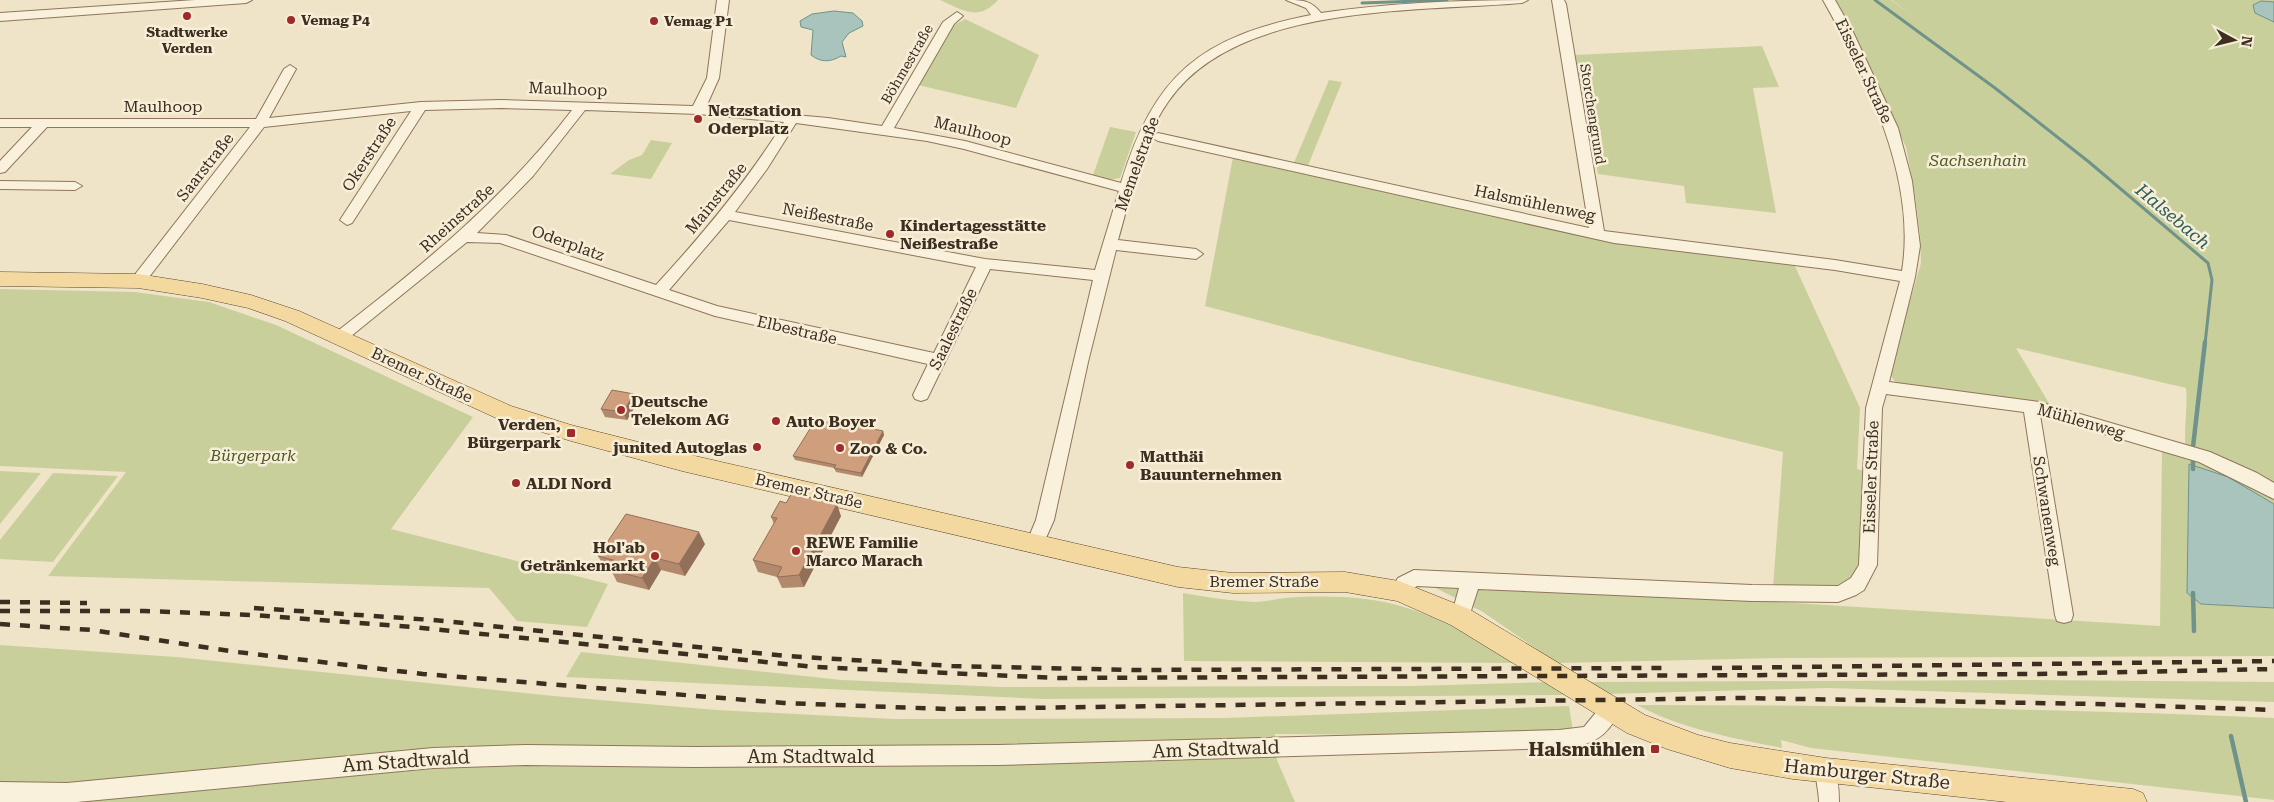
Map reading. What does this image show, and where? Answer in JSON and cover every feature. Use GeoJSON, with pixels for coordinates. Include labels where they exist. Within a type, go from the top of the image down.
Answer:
{"type":"FeatureCollection","features":[{"type":"Feature","properties":{"kind":"main road","name":"Bremer Straße"},"geometry":{"type":"LineString","coordinates":[[0,279],[138,281],[202,291],[251,302],[292,316],[504,412],[571,433],[1035,544],[1203,581],[1254,584],[1345,582],[1399,591],[1460,617],[1610,710]]}},
{"type":"Feature","properties":{"kind":"main road","name":"Hamburger Straße"},"geometry":{"type":"LineString","coordinates":[[1610,710],[1664,737],[1712,753],[1825,770],[2133,802]]}},
{"type":"Feature","properties":{"kind":"street"},"geometry":{"type":"LineString","coordinates":[[0,17],[246,0]]}},
{"type":"Feature","properties":{"kind":"street"},"geometry":{"type":"LineString","coordinates":[[698,110],[713,78],[723,0]]}},
{"type":"Feature","properties":{"kind":"street"},"geometry":{"type":"LineString","coordinates":[[1292,0],[1310,6],[1318,17]]}},
{"type":"Feature","properties":{"kind":"street","name":"Memelstraße"},"geometry":{"type":"LineString","coordinates":[[1035,544],[1045,520],[1110,244],[1151,119],[1160,102],[1185,75],[1214,53],[1273,27],[1318,17],[1522,0]]}},
{"type":"Feature","properties":{"kind":"street","name":"Storchengrund"},"geometry":{"type":"LineString","coordinates":[[1558,0],[1598,234]]}},
{"type":"Feature","properties":{"kind":"street","name":"Eisseler Straße"},"geometry":{"type":"LineString","coordinates":[[1399,591],[1404,584],[1414,578],[1752,593],[1838,594],[1851,590],[1861,580],[1868,565],[1874,408],[1908,277],[1913,246],[1910,213],[1899,154],[1891,128],[1851,41],[1829,0]]}},
{"type":"Feature","properties":{"kind":"street","name":"Böhmestraße"},"geometry":{"type":"LineString","coordinates":[[886,130],[949,22],[957,16]]}},
{"type":"Feature","properties":{"kind":"street","name":"Saarstraße"},"geometry":{"type":"LineString","coordinates":[[138,281],[260,123],[290,69]]}},
{"type":"Feature","properties":{"kind":"street","name":"Maulhoop"},"geometry":{"type":"LineString","coordinates":[[0,123],[260,123],[421,106],[500,104],[698,110],[886,130],[965,145],[1127,190]]}},
{"type":"Feature","properties":{"kind":"street","name":"Okerstraße"},"geometry":{"type":"LineString","coordinates":[[347,220],[421,106]]}},
{"type":"Feature","properties":{"kind":"street","name":"Rheinstraße"},"geometry":{"type":"LineString","coordinates":[[340,337],[407,286],[465,237],[539,164],[581,107]]}},
{"type":"Feature","properties":{"kind":"street","name":"Mainstraße"},"geometry":{"type":"LineString","coordinates":[[658,293],[727,215],[764,166],[792,119]]}},
{"type":"Feature","properties":{"kind":"street"},"geometry":{"type":"LineString","coordinates":[[0,169],[43,124]]}},
{"type":"Feature","properties":{"kind":"street","name":"Halsmühlenweg"},"geometry":{"type":"LineString","coordinates":[[1158,137],[1598,234],[1660,245],[1851,266],[1908,277]]}},
{"type":"Feature","properties":{"kind":"street"},"geometry":{"type":"LineString","coordinates":[[0,185],[76,186]]}},
{"type":"Feature","properties":{"kind":"street","name":"Neißestraße"},"geometry":{"type":"LineString","coordinates":[[727,215],[985,264],[1102,276]]}},
{"type":"Feature","properties":{"kind":"street","name":"Oderplatz"},"geometry":{"type":"LineString","coordinates":[[465,237],[502,238],[658,293]]}},
{"type":"Feature","properties":{"kind":"street"},"geometry":{"type":"LineString","coordinates":[[1110,244],[1196,254]]}},
{"type":"Feature","properties":{"kind":"street","name":"Saalestraße"},"geometry":{"type":"LineString","coordinates":[[921,395],[985,264]]}},
{"type":"Feature","properties":{"kind":"street","name":"Elbestraße"},"geometry":{"type":"LineString","coordinates":[[658,293],[715,311],[938,360]]}},
{"type":"Feature","properties":{"kind":"street","name":"Mühlenweg"},"geometry":{"type":"LineString","coordinates":[[1878,387],[2031,407],[2204,457],[2251,478],[2274,492]]}},
{"type":"Feature","properties":{"kind":"street","name":"Schwanenweg"},"geometry":{"type":"LineString","coordinates":[[2031,407],[2064,615]]}},
{"type":"Feature","properties":{"kind":"street"},"geometry":{"type":"LineString","coordinates":[[1460,617],[1472,580]]}},
{"type":"Feature","properties":{"kind":"street","name":"Am Stadtwald"},"geometry":{"type":"LineString","coordinates":[[0,792],[67,793],[433,758],[526,756],[998,755],[1559,739],[1582,737],[1598,730],[1610,710]]}},
{"type":"Feature","properties":{"kind":"street"},"geometry":{"type":"LineString","coordinates":[[1825,770],[1829,787],[1829,802]]}},
{"type":"Feature","properties":{"kind":"green space"},"geometry":{"type":"Polygon","coordinates":[[[940,0],[998,0],[984,11],[970,12],[940,0]]]}},
{"type":"Feature","properties":{"kind":"green space","name":"Sachsenhain"},"geometry":{"type":"Polygon","coordinates":[[[1835,0],[1891,0],[1910,14],[1892,0],[2274,0],[2274,504],[2228,477],[2189,465],[2187,593],[2201,604],[2274,608],[2274,656],[1784,658],[1557,663],[1483,612],[1428,584],[1617,592],[2160,626],[2162,449],[2186,453],[2186,388],[2016,348],[2050,405],[1896,383],[1889,373],[1921,263],[1920,234],[1915,196],[1906,147],[1835,0]]]}},
{"type":"Feature","properties":{"kind":"green space"},"geometry":{"type":"Polygon","coordinates":[[[965,19],[1039,55],[1016,108],[918,85],[948,29],[965,19]]]}},
{"type":"Feature","properties":{"kind":"green space"},"geometry":{"type":"Polygon","coordinates":[[[1762,46],[1779,87],[1753,88],[1776,213],[1686,203],[1684,186],[1598,174],[1574,55],[1762,46]]]}},
{"type":"Feature","properties":{"kind":"green space"},"geometry":{"type":"Polygon","coordinates":[[[1329,80],[1342,82],[1307,168],[1293,165],[1329,80]]]}},
{"type":"Feature","properties":{"kind":"green space"},"geometry":{"type":"Polygon","coordinates":[[[1110,127],[1136,132],[1120,178],[1110,180],[1093,175],[1110,127]]]}},
{"type":"Feature","properties":{"kind":"green space"},"geometry":{"type":"Polygon","coordinates":[[[651,140],[672,143],[651,179],[610,174],[629,160],[642,155],[651,140]]]}},
{"type":"Feature","properties":{"kind":"green space"},"geometry":{"type":"Polygon","coordinates":[[[1233,157],[1617,242],[1794,264],[1860,408],[1857,469],[1864,471],[1861,563],[1852,578],[1832,588],[1773,588],[1783,452],[1413,361],[1205,306],[1233,157]]]}},
{"type":"Feature","properties":{"kind":"green space","name":"Bürgerpark"},"geometry":{"type":"Polygon","coordinates":[[[0,289],[135,292],[209,302],[276,325],[473,417],[391,529],[608,584],[587,627],[517,621],[489,588],[48,576],[126,472],[0,466],[0,289]]]}},
{"type":"Feature","properties":{"kind":"green space"},"geometry":{"type":"Polygon","coordinates":[[[0,471],[41,473],[0,524],[0,471]]]}},
{"type":"Feature","properties":{"kind":"green space"},"geometry":{"type":"Polygon","coordinates":[[[53,473],[118,476],[53,562],[0,559],[0,540],[53,473]]]}},
{"type":"Feature","properties":{"kind":"green space"},"geometry":{"type":"Polygon","coordinates":[[[1183,593],[1255,602],[1285,598],[1325,597],[1355,598],[1384,602],[1404,607],[1443,622],[1481,641],[1514,663],[1184,661],[1183,593]]]}},
{"type":"Feature","properties":{"kind":"green space"},"geometry":{"type":"Polygon","coordinates":[[[0,645],[176,657],[554,696],[717,710],[894,719],[1225,718],[1569,706],[1573,731],[1524,736],[1275,734],[1277,760],[1295,802],[0,802],[0,645]]]}},
{"type":"Feature","properties":{"kind":"green space"},"geometry":{"type":"Polygon","coordinates":[[[581,652],[842,680],[1001,687],[1412,686],[1548,682],[1567,695],[1043,699],[566,677],[581,652]]]}},
{"type":"Feature","properties":{"kind":"green space"},"geometry":{"type":"Polygon","coordinates":[[[2025,680],[2274,682],[2274,702],[1828,688],[1605,694],[1588,682],[2025,680]]]}},
{"type":"Feature","properties":{"kind":"green space"},"geometry":{"type":"Polygon","coordinates":[[[1637,705],[1955,708],[2274,718],[2274,800],[1811,748],[1781,740],[1782,748],[1689,727],[1637,705]]]}},
{"type":"Feature","properties":{"kind":"water"},"geometry":{"type":"Polygon","coordinates":[[[2261,1],[2274,2],[2274,22],[2255,13],[2253,5],[2261,1]]]}},
{"type":"Feature","properties":{"kind":"water"},"geometry":{"type":"Polygon","coordinates":[[[834,11],[853,13],[862,21],[863,26],[849,33],[842,42],[846,57],[841,56],[834,60],[818,59],[811,55],[813,30],[801,27],[800,21],[812,14],[834,11]]]}},
{"type":"Feature","properties":{"kind":"water"},"geometry":{"type":"Polygon","coordinates":[[[2189,464],[2228,477],[2274,504],[2274,608],[2201,604],[2187,593],[2189,464]]]}},
{"type":"Feature","properties":{"kind":"building"},"geometry":{"type":"Polygon","coordinates":[[[612,390],[634,394],[623,412],[601,409],[612,390]]]}},
{"type":"Feature","properties":{"kind":"building","name":"Zoo & Co."},"geometry":{"type":"Polygon","coordinates":[[[835,421],[883,431],[861,473],[834,468],[836,465],[793,456],[813,424],[835,421]]]}},
{"type":"Feature","properties":{"kind":"building","name":"REWE Familie Marco Marach"},"geometry":{"type":"Polygon","coordinates":[[[792,493],[837,504],[799,575],[777,577],[782,567],[753,560],[777,518],[771,517],[780,501],[786,503],[792,493]]]}},
{"type":"Feature","properties":{"kind":"building","name":"Hol'ab Getränkemarkt"},"geometry":{"type":"Polygon","coordinates":[[[626,514],[699,532],[679,564],[655,558],[642,578],[610,570],[617,561],[598,556],[626,514]]]}},
{"type":"Feature","properties":{"kind":"waterway"},"geometry":{"type":"LineString","coordinates":[[1362,3],[1447,0]]}},
{"type":"Feature","properties":{"kind":"waterway","name":"Halsebach"},"geometry":{"type":"LineString","coordinates":[[1875,0],[1995,88],[2089,162],[2208,263],[2212,280],[2205,344]]}},
{"type":"Feature","properties":{"kind":"waterway","name":"Halsebach"},"geometry":{"type":"LineString","coordinates":[[2193,469],[2193,447],[2205,342]]}},
{"type":"Feature","properties":{"kind":"waterway","name":"Halsebach"},"geometry":{"type":"LineString","coordinates":[[2193,593],[2194,631]]}},
{"type":"Feature","properties":{"kind":"waterway","name":"Halsebach"},"geometry":{"type":"LineString","coordinates":[[2231,736],[2246,802]]}},
{"type":"Feature","properties":{"kind":"railway"},"geometry":{"type":"LineString","coordinates":[[0,602],[87,603]]}},
{"type":"Feature","properties":{"kind":"railway"},"geometry":{"type":"LineString","coordinates":[[254,608],[433,620],[786,656],[952,666],[1135,670],[1664,668]]}},
{"type":"Feature","properties":{"kind":"railway"},"geometry":{"type":"LineString","coordinates":[[0,611],[144,611],[252,615],[412,627],[816,667],[1058,678],[2038,674],[2274,669]]}},
{"type":"Feature","properties":{"kind":"railway"},"geometry":{"type":"LineString","coordinates":[[0,624],[92,630],[237,652],[423,674],[784,703],[946,709],[1743,698],[2096,704],[2274,710]]}},
{"type":"Feature","properties":{"kind":"railway"},"geometry":{"type":"LineString","coordinates":[[1712,668],[2274,661]]}},
{"type":"Feature","properties":{"kind":"place","name":"Stadtwerke Verden"},"geometry":{"type":"Point","coordinates":[187,16]}},
{"type":"Feature","properties":{"kind":"place","name":"Vemag P4"},"geometry":{"type":"Point","coordinates":[291,20]}},
{"type":"Feature","properties":{"kind":"place","name":"Vemag P1"},"geometry":{"type":"Point","coordinates":[654,21]}},
{"type":"Feature","properties":{"kind":"place","name":"Netzstation Oderplatz"},"geometry":{"type":"Point","coordinates":[698,119]}},
{"type":"Feature","properties":{"kind":"place","name":"Kindertagesstätte Neißestraße"},"geometry":{"type":"Point","coordinates":[890,234]}},
{"type":"Feature","properties":{"kind":"place","name":"Deutsche Telekom AG"},"geometry":{"type":"Point","coordinates":[621,410]}},
{"type":"Feature","properties":{"kind":"place","name":"Auto Boyer"},"geometry":{"type":"Point","coordinates":[776,421]}},
{"type":"Feature","properties":{"kind":"place","name":"Verden, Bürgerpark"},"geometry":{"type":"Point","coordinates":[571,433]}},
{"type":"Feature","properties":{"kind":"place","name":"junited Autoglas"},"geometry":{"type":"Point","coordinates":[757,447]}},
{"type":"Feature","properties":{"kind":"place","name":"Zoo & Co."},"geometry":{"type":"Point","coordinates":[840,448]}},
{"type":"Feature","properties":{"kind":"place","name":"Matthäi Bauunternehmen"},"geometry":{"type":"Point","coordinates":[1130,465]}},
{"type":"Feature","properties":{"kind":"place","name":"ALDI Nord"},"geometry":{"type":"Point","coordinates":[516,483]}},
{"type":"Feature","properties":{"kind":"place","name":"REWE Familie Marco Marach"},"geometry":{"type":"Point","coordinates":[796,551]}},
{"type":"Feature","properties":{"kind":"place","name":"Hol'ab Getränkemarkt"},"geometry":{"type":"Point","coordinates":[655,556]}},
{"type":"Feature","properties":{"kind":"place","name":"Halsmühlen"},"geometry":{"type":"Point","coordinates":[1655,749]}}]}
